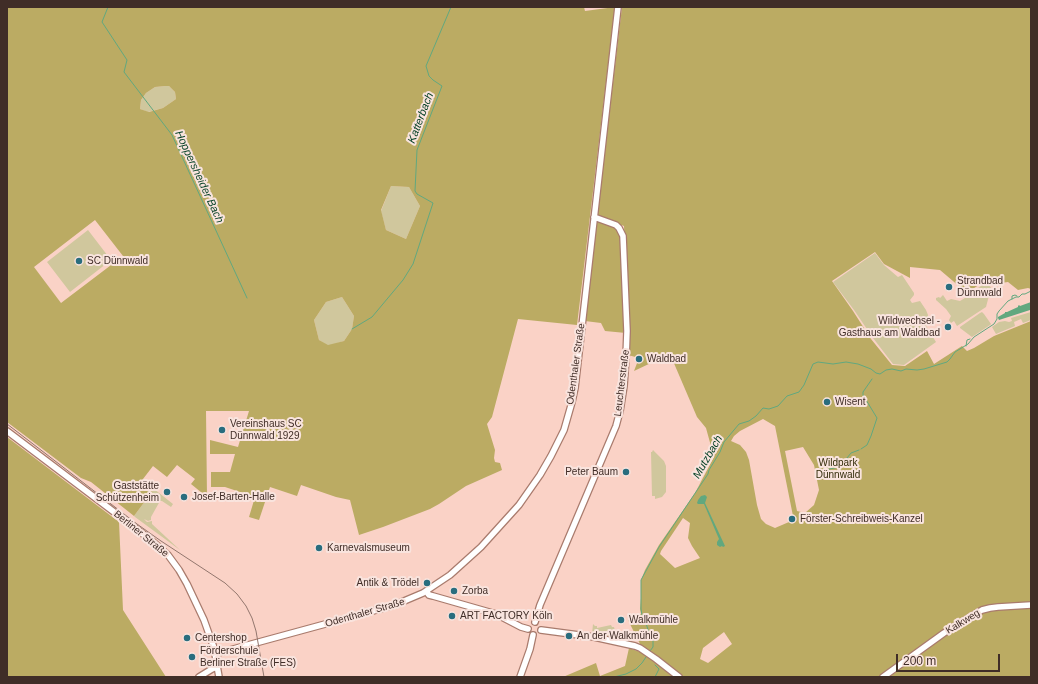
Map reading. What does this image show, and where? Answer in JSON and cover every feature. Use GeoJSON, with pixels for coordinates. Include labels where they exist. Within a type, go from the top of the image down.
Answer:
{"type":"FeatureCollection","features":[{"type":"Feature","properties":{"kind":"main road","name":"Odenthaler Straße"},"geometry":{"type":"LineString","coordinates":[[215,654],[390,606],[426,592],[461,566],[494,534],[519,505],[552,456],[562,434],[574,388],[618,7]]}},
{"type":"Feature","properties":{"kind":"main road","name":"Leuchterstraße"},"geometry":{"type":"LineString","coordinates":[[535,622],[540,605],[616,426],[621,405],[625,374],[627,331],[622,236],[616,225],[594,217]]}},
{"type":"Feature","properties":{"kind":"main road","name":"Berliner Straße"},"geometry":{"type":"LineString","coordinates":[[7,431],[168,554],[187,584],[203,617],[210,634],[219,677]]}},
{"type":"Feature","properties":{"kind":"main road"},"geometry":{"type":"LineString","coordinates":[[426,592],[429,595],[496,614],[528,629],[529,633],[533,635],[539,634],[541,630]]}},
{"type":"Feature","properties":{"kind":"main road","name":"Kalkweg"},"geometry":{"type":"LineString","coordinates":[[883,677],[944,633],[982,610],[994,607],[1031,605]]}},
{"type":"Feature","properties":{"kind":"main road"},"geometry":{"type":"LineString","coordinates":[[528,629],[531,623],[535,622],[540,626],[541,630]]}},
{"type":"Feature","properties":{"kind":"main road"},"geometry":{"type":"LineString","coordinates":[[541,630],[594,637],[635,646],[648,653],[679,677]]}},
{"type":"Feature","properties":{"kind":"main road"},"geometry":{"type":"LineString","coordinates":[[520,677],[530,650],[533,635]]}},
{"type":"Feature","properties":{"kind":"main road"},"geometry":{"type":"LineString","coordinates":[[199,677],[217,667]]}},
{"type":"Feature","properties":{"kind":"shaded area"},"geometry":{"type":"Polygon","coordinates":[[[169,86],[175,92],[176,99],[163,108],[148,112],[140,109],[141,100],[146,93],[155,87],[169,86]]]}},
{"type":"Feature","properties":{"kind":"shaded area"},"geometry":{"type":"Polygon","coordinates":[[[391,186],[409,187],[420,206],[406,239],[386,230],[381,211],[391,186]]]}},
{"type":"Feature","properties":{"kind":"shaded area","name":"SC Dünnwald"},"geometry":{"type":"Polygon","coordinates":[[[88,230],[111,260],[70,292],[47,262],[88,230]]]}},
{"type":"Feature","properties":{"kind":"shaded area"},"geometry":{"type":"Polygon","coordinates":[[[875,253],[884,265],[898,277],[902,275],[914,293],[910,300],[912,303],[920,301],[928,315],[927,323],[925,324],[936,342],[904,365],[893,364],[833,282],[875,253]]]}},
{"type":"Feature","properties":{"kind":"shaded area"},"geometry":{"type":"Polygon","coordinates":[[[987,282],[991,288],[986,307],[957,326],[954,321],[951,323],[949,320],[951,316],[936,300],[936,298],[940,298],[943,295],[947,301],[951,299],[960,301],[987,282]]]}},
{"type":"Feature","properties":{"kind":"shaded area"},"geometry":{"type":"Polygon","coordinates":[[[342,297],[354,316],[352,329],[344,341],[328,346],[319,340],[314,320],[326,302],[342,297]]]}},
{"type":"Feature","properties":{"kind":"shaded area"},"geometry":{"type":"Polygon","coordinates":[[[1031,302],[1030,310],[999,320],[998,317],[1005,312],[1018,307],[1019,305],[1020,306],[1031,302]]]}},
{"type":"Feature","properties":{"kind":"shaded area"},"geometry":{"type":"Polygon","coordinates":[[[982,312],[991,324],[990,325],[972,337],[960,328],[960,327],[982,312]]]}},
{"type":"Feature","properties":{"kind":"shaded area"},"geometry":{"type":"Polygon","coordinates":[[[1031,312],[1031,320],[1023,323],[1021,319],[1014,322],[1015,326],[996,334],[992,327],[999,322],[1009,322],[1012,321],[1011,318],[1031,312]]]}},
{"type":"Feature","properties":{"kind":"shaded area"},"geometry":{"type":"Polygon","coordinates":[[[653,450],[664,461],[666,466],[666,492],[662,497],[655,499],[655,496],[652,496],[651,452],[653,450]]]}},
{"type":"Feature","properties":{"kind":"shaded area"},"geometry":{"type":"Polygon","coordinates":[[[154,489],[173,504],[171,507],[160,501],[151,517],[151,520],[148,521],[144,519],[147,522],[152,521],[152,524],[180,550],[134,516],[154,489]]]}},
{"type":"Feature","properties":{"kind":"shaded area"},"geometry":{"type":"Polygon","coordinates":[[[705,495],[707,497],[705,503],[725,546],[723,547],[717,545],[719,539],[704,504],[697,503],[701,496],[705,495]]]}},
{"type":"Feature","properties":{"kind":"shaded area"},"geometry":{"type":"Polygon","coordinates":[[[593,624],[597,626],[597,628],[611,625],[614,627],[616,635],[631,637],[632,641],[630,642],[592,634],[593,624]]]}},
{"type":"Feature","properties":{"kind":"green space"},"geometry":{"type":"Polygon","coordinates":[[[7,7],[584,7],[585,11],[615,7],[577,325],[518,319],[492,417],[487,424],[495,450],[495,462],[500,463],[502,470],[466,486],[430,509],[359,535],[350,500],[336,497],[301,485],[297,496],[270,487],[259,520],[249,517],[255,497],[225,487],[211,487],[211,472],[230,472],[235,454],[210,454],[210,440],[238,447],[249,411],[206,411],[207,497],[191,484],[195,479],[177,465],[167,477],[153,466],[143,479],[154,489],[134,516],[91,482],[81,478],[7,422],[7,7]],[[169,86],[155,87],[146,93],[141,100],[140,109],[149,112],[163,108],[176,99],[175,92],[169,86]],[[391,186],[381,210],[386,230],[406,239],[420,206],[409,187],[391,186]],[[95,220],[34,267],[61,303],[123,256],[95,220]],[[342,297],[326,302],[314,320],[319,340],[328,345],[344,341],[352,329],[354,316],[342,297]]]}},
{"type":"Feature","properties":{"kind":"green space","name":"Wildpark Dünnwald"},"geometry":{"type":"Polygon","coordinates":[[[622,7],[1031,7],[1031,289],[1028,288],[1018,290],[1008,282],[1001,283],[991,277],[959,298],[960,287],[940,270],[910,267],[910,278],[884,264],[875,252],[832,281],[871,339],[892,365],[905,366],[927,351],[934,364],[962,346],[967,351],[994,336],[1031,321],[1031,677],[563,677],[596,663],[600,676],[625,666],[629,648],[645,655],[649,650],[640,644],[628,620],[641,614],[641,580],[659,545],[695,493],[714,457],[706,428],[697,417],[670,354],[634,371],[639,358],[628,355],[629,333],[624,226],[597,216],[622,7]],[[763,419],[740,431],[731,441],[740,445],[746,452],[761,519],[766,524],[775,528],[789,522],[789,519],[793,516],[775,426],[763,419]],[[803,447],[785,451],[797,511],[805,513],[814,505],[819,490],[814,465],[803,447]],[[683,518],[660,554],[675,568],[700,558],[688,538],[690,523],[683,518]],[[724,632],[703,648],[700,659],[708,663],[732,644],[724,632]]]}},
{"type":"Feature","properties":{"kind":"green space"},"geometry":{"type":"Polygon","coordinates":[[[597,220],[614,226],[620,234],[626,333],[605,331],[601,323],[585,321],[597,220]]]}},
{"type":"Feature","properties":{"kind":"green space"},"geometry":{"type":"Polygon","coordinates":[[[7,437],[119,522],[123,610],[166,677],[7,677],[7,437]]]}},
{"type":"Feature","properties":{"kind":"waterway","name":"Hoppersheider Bach"},"geometry":{"type":"LineString","coordinates":[[108,7],[102,22],[127,60],[124,72],[172,135],[247,298]]}},
{"type":"Feature","properties":{"kind":"waterway","name":"Katterbach"},"geometry":{"type":"LineString","coordinates":[[352,329],[372,317],[403,280],[413,264],[433,203],[417,194],[415,191],[417,150],[442,86],[429,76],[426,66],[451,7]]}},
{"type":"Feature","properties":{"kind":"waterway","name":"Mutzbach"},"geometry":{"type":"LineString","coordinates":[[650,651],[653,647],[653,640],[642,615],[641,580],[659,547],[708,474],[724,442],[739,424],[749,421],[763,408],[769,409],[778,406],[787,396],[799,392],[804,385],[813,364],[818,362],[833,364],[846,362],[858,364],[880,374],[886,370],[917,370],[947,362],[955,352],[994,324],[997,319],[997,314],[1008,301],[1031,291]]}},
{"type":"Feature","properties":{"kind":"waterway","name":"Mutzbach"},"geometry":{"type":"LineString","coordinates":[[1012,299],[1012,296],[1017,296]]}},
{"type":"Feature","properties":{"kind":"waterway","name":"Mutzbach"},"geometry":{"type":"LineString","coordinates":[[966,346],[967,340],[970,339]]}},
{"type":"Feature","properties":{"kind":"waterway"},"geometry":{"type":"LineString","coordinates":[[861,449],[867,445],[877,418],[863,395],[863,392],[872,379]]}},
{"type":"Feature","properties":{"kind":"waterway"},"geometry":{"type":"LineString","coordinates":[[825,470],[839,467],[851,453],[859,450]]}},
{"type":"Feature","properties":{"kind":"waterway","name":"Mutzbach"},"geometry":{"type":"LineString","coordinates":[[614,677],[626,674],[636,669],[646,657]]}},
{"type":"Feature","properties":{"kind":"waterway"},"geometry":{"type":"LineString","coordinates":[[655,665],[659,669],[655,677]]}},
{"type":"Feature","properties":{"kind":"tram line"},"geometry":{"type":"LineString","coordinates":[[7,424],[137,524],[225,583],[237,594],[246,606],[252,618],[256,631],[264,677]]}},
{"type":"Feature","properties":{"kind":"place","name":"SC Dünnwald"},"geometry":{"type":"Point","coordinates":[79,261]}},
{"type":"Feature","properties":{"kind":"place","name":"Strandbad Dünnwald"},"geometry":{"type":"Point","coordinates":[949,287]}},
{"type":"Feature","properties":{"kind":"place","name":"Wildwechsel - Gasthaus am Waldbad"},"geometry":{"type":"Point","coordinates":[948,327]}},
{"type":"Feature","properties":{"kind":"place","name":"Waldbad"},"geometry":{"type":"Point","coordinates":[639,359]}},
{"type":"Feature","properties":{"kind":"place","name":"Wisent"},"geometry":{"type":"Point","coordinates":[827,402]}},
{"type":"Feature","properties":{"kind":"place","name":"Vereinshaus SC Dünnwald 1929"},"geometry":{"type":"Point","coordinates":[222,430]}},
{"type":"Feature","properties":{"kind":"place","name":"Peter Baum"},"geometry":{"type":"Point","coordinates":[626,472]}},
{"type":"Feature","properties":{"kind":"place","name":"Gaststätte Schützenheim"},"geometry":{"type":"Point","coordinates":[167,492]}},
{"type":"Feature","properties":{"kind":"place","name":"Josef-Barten-Halle"},"geometry":{"type":"Point","coordinates":[184,497]}},
{"type":"Feature","properties":{"kind":"place","name":"Förster-Schreibweis-Kanzel"},"geometry":{"type":"Point","coordinates":[792,519]}},
{"type":"Feature","properties":{"kind":"place","name":"Karnevalsmuseum"},"geometry":{"type":"Point","coordinates":[319,548]}},
{"type":"Feature","properties":{"kind":"place","name":"Antik & Trödel"},"geometry":{"type":"Point","coordinates":[427,583]}},
{"type":"Feature","properties":{"kind":"place","name":"Zorba"},"geometry":{"type":"Point","coordinates":[454,591]}},
{"type":"Feature","properties":{"kind":"place","name":"ART FACTORY Köln"},"geometry":{"type":"Point","coordinates":[452,616]}},
{"type":"Feature","properties":{"kind":"place","name":"Walkmühle"},"geometry":{"type":"Point","coordinates":[621,620]}},
{"type":"Feature","properties":{"kind":"place","name":"An der Walkmühle"},"geometry":{"type":"Point","coordinates":[569,636]}},
{"type":"Feature","properties":{"kind":"place","name":"Centershop"},"geometry":{"type":"Point","coordinates":[187,638]}},
{"type":"Feature","properties":{"kind":"place","name":"Förderschule Berliner Straße (FES)"},"geometry":{"type":"Point","coordinates":[192,657]}}]}
